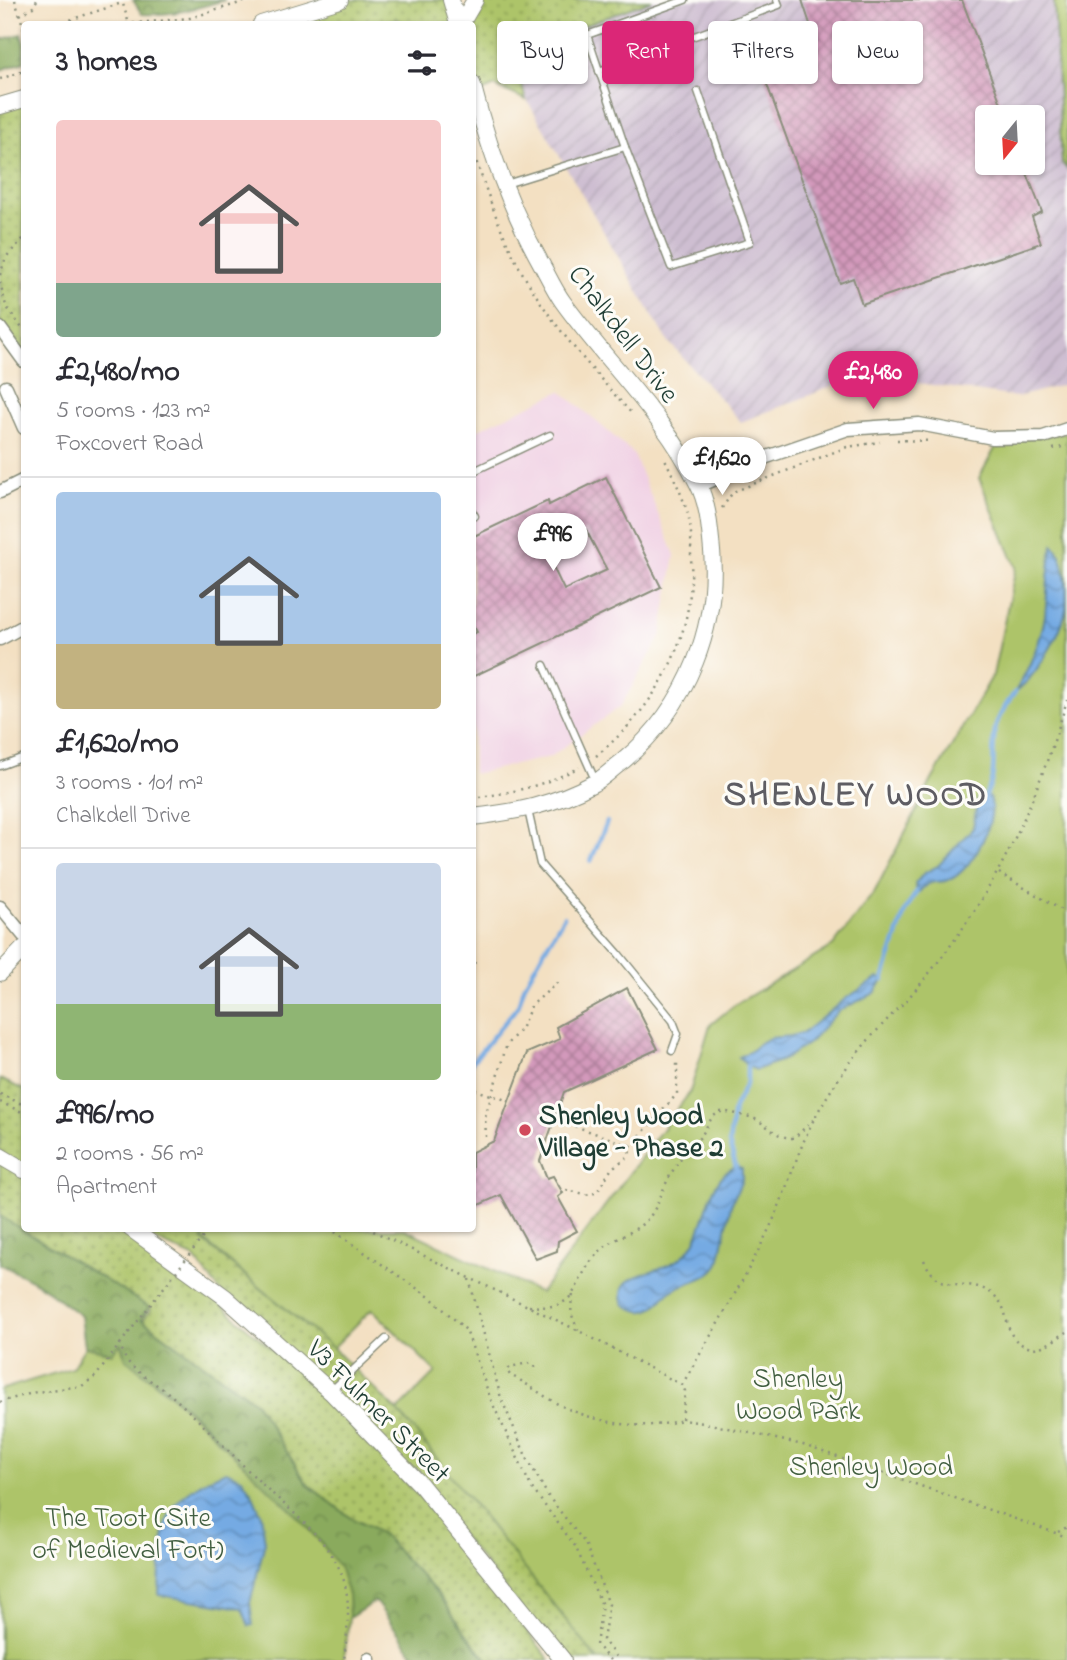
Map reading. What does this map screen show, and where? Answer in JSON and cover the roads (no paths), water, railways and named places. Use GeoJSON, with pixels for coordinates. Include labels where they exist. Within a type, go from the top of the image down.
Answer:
{"type":"FeatureCollection","features":[{"type":"Feature","properties":{"kind":"street"},"geometry":{"type":"LineString","coordinates":[[271,21],[340,0]]}},
{"type":"Feature","properties":{"kind":"street"},"geometry":{"type":"LineString","coordinates":[[451,0],[459,21]]}},
{"type":"Feature","properties":{"kind":"street"},"geometry":{"type":"LineString","coordinates":[[462,21],[475,0]]}},
{"type":"Feature","properties":{"kind":"street","name":"Chalkdell Drive"},"geometry":{"type":"LineString","coordinates":[[476,97],[490,148],[524,232],[561,300],[668,431],[699,486],[708,514],[714,562],[711,604],[701,653],[684,689],[659,726],[636,750],[596,782],[568,796],[528,810],[476,816]]}},
{"type":"Feature","properties":{"kind":"street"},"geometry":{"type":"LineString","coordinates":[[0,106],[21,100]]}},
{"type":"Feature","properties":{"kind":"street"},"geometry":{"type":"LineString","coordinates":[[0,328],[21,357]]}},
{"type":"Feature","properties":{"kind":"street"},"geometry":{"type":"LineString","coordinates":[[6,387],[21,421]]}},
{"type":"Feature","properties":{"kind":"street"},"geometry":{"type":"LineString","coordinates":[[699,486],[764,458],[848,429],[919,424],[993,438],[1043,436],[1067,429]]}},
{"type":"Feature","properties":{"kind":"street"},"geometry":{"type":"LineString","coordinates":[[0,492],[21,482]]}},
{"type":"Feature","properties":{"kind":"street"},"geometry":{"type":"LineString","coordinates":[[0,639],[21,628]]}},
{"type":"Feature","properties":{"kind":"street"},"geometry":{"type":"LineString","coordinates":[[0,907],[21,932]]}},
{"type":"Feature","properties":{"kind":"street"},"geometry":{"type":"LineString","coordinates":[[0,973],[21,951]]}},
{"type":"Feature","properties":{"kind":"street"},"geometry":{"type":"LineString","coordinates":[[0,1156],[21,1168]]}},
{"type":"Feature","properties":{"kind":"street","name":"V3 Fulmer Street"},"geometry":{"type":"LineString","coordinates":[[136,1232],[225,1297],[331,1392],[420,1484],[563,1660]]}},
{"type":"Feature","properties":{"kind":"lane"},"geometry":{"type":"LineString","coordinates":[[685,0],[587,35],[625,147],[671,267],[750,242],[698,91]]}},
{"type":"Feature","properties":{"kind":"lane"},"geometry":{"type":"LineString","coordinates":[[599,71],[779,5],[777,0]]}},
{"type":"Feature","properties":{"kind":"lane"},"geometry":{"type":"LineString","coordinates":[[505,185],[625,147]]}},
{"type":"Feature","properties":{"kind":"lane"},"geometry":{"type":"LineString","coordinates":[[476,470],[550,435]]}},
{"type":"Feature","properties":{"kind":"lane"},"geometry":{"type":"LineString","coordinates":[[544,665],[596,782]]}},
{"type":"Feature","properties":{"kind":"lane"},"geometry":{"type":"LineString","coordinates":[[0,766],[21,758]]}},
{"type":"Feature","properties":{"kind":"lane"},"geometry":{"type":"LineString","coordinates":[[528,810],[541,864],[673,1021],[678,1034],[672,1051]]}},
{"type":"Feature","properties":{"kind":"lane"},"geometry":{"type":"LineString","coordinates":[[331,1392],[386,1339]]}},
{"type":"Feature","properties":{"kind":"water"},"geometry":{"type":"Polygon","coordinates":[[[1053,545],[1061,556],[1066,580],[1066,609],[1053,642],[1039,666],[1015,692],[1025,674],[1043,626],[1053,545]]]}},
{"type":"Feature","properties":{"kind":"water"},"geometry":{"type":"Polygon","coordinates":[[[990,797],[992,807],[987,830],[976,854],[953,878],[928,884],[917,891],[915,884],[924,873],[938,866],[973,828],[978,798],[990,797]]]}},
{"type":"Feature","properties":{"kind":"water"},"geometry":{"type":"Polygon","coordinates":[[[878,978],[883,980],[875,993],[838,1011],[810,1042],[785,1059],[756,1070],[747,1066],[739,1057],[770,1038],[803,1033],[845,999],[878,978]]]}},
{"type":"Feature","properties":{"kind":"water"},"geometry":{"type":"Polygon","coordinates":[[[736,1167],[742,1169],[742,1180],[731,1205],[719,1263],[715,1269],[704,1277],[671,1291],[649,1310],[637,1311],[624,1304],[622,1295],[626,1283],[671,1263],[688,1251],[700,1230],[719,1181],[726,1172],[736,1167]]]}},
{"type":"Feature","properties":{"kind":"water"},"geometry":{"type":"Polygon","coordinates":[[[226,1471],[242,1478],[261,1514],[265,1542],[250,1603],[253,1625],[249,1626],[242,1608],[159,1595],[162,1546],[165,1527],[172,1510],[192,1489],[226,1471]]]}},
{"type":"Feature","properties":{"kind":"waterway"},"geometry":{"type":"LineString","coordinates":[[985,796],[992,778],[996,726],[1001,712],[1015,692]]}},
{"type":"Feature","properties":{"kind":"waterway"},"geometry":{"type":"LineString","coordinates":[[591,861],[607,822]]}},
{"type":"Feature","properties":{"kind":"waterway"},"geometry":{"type":"LineString","coordinates":[[883,980],[905,911],[917,891]]}},
{"type":"Feature","properties":{"kind":"waterway"},"geometry":{"type":"LineString","coordinates":[[476,1057],[518,1006],[525,984],[564,916]]}},
{"type":"Feature","properties":{"kind":"waterway"},"geometry":{"type":"LineString","coordinates":[[736,1167],[729,1143],[734,1108],[747,1082],[747,1066]]}},
{"type":"Feature","properties":{"kind":"place","name":"Shenley Wood Village - Phase 2"},"geometry":{"type":"Point","coordinates":[525,1130]}},
{"type":"Feature","properties":{"kind":"district","name":"SHENLEY WOOD"},"geometry":{"type":"Point","coordinates":[856,793]}},
{"type":"Feature","properties":{"kind":"park label","name":"Shenley Wood Park"},"geometry":{"type":"Point","coordinates":[798,1393]}},
{"type":"Feature","properties":{"kind":"park label","name":"Shenley Wood"},"geometry":{"type":"Point","coordinates":[871,1465]}},
{"type":"Feature","properties":{"kind":"park label","name":"The Toot (Site of Medieval Fort)"},"geometry":{"type":"Point","coordinates":[128,1532]}}]}
